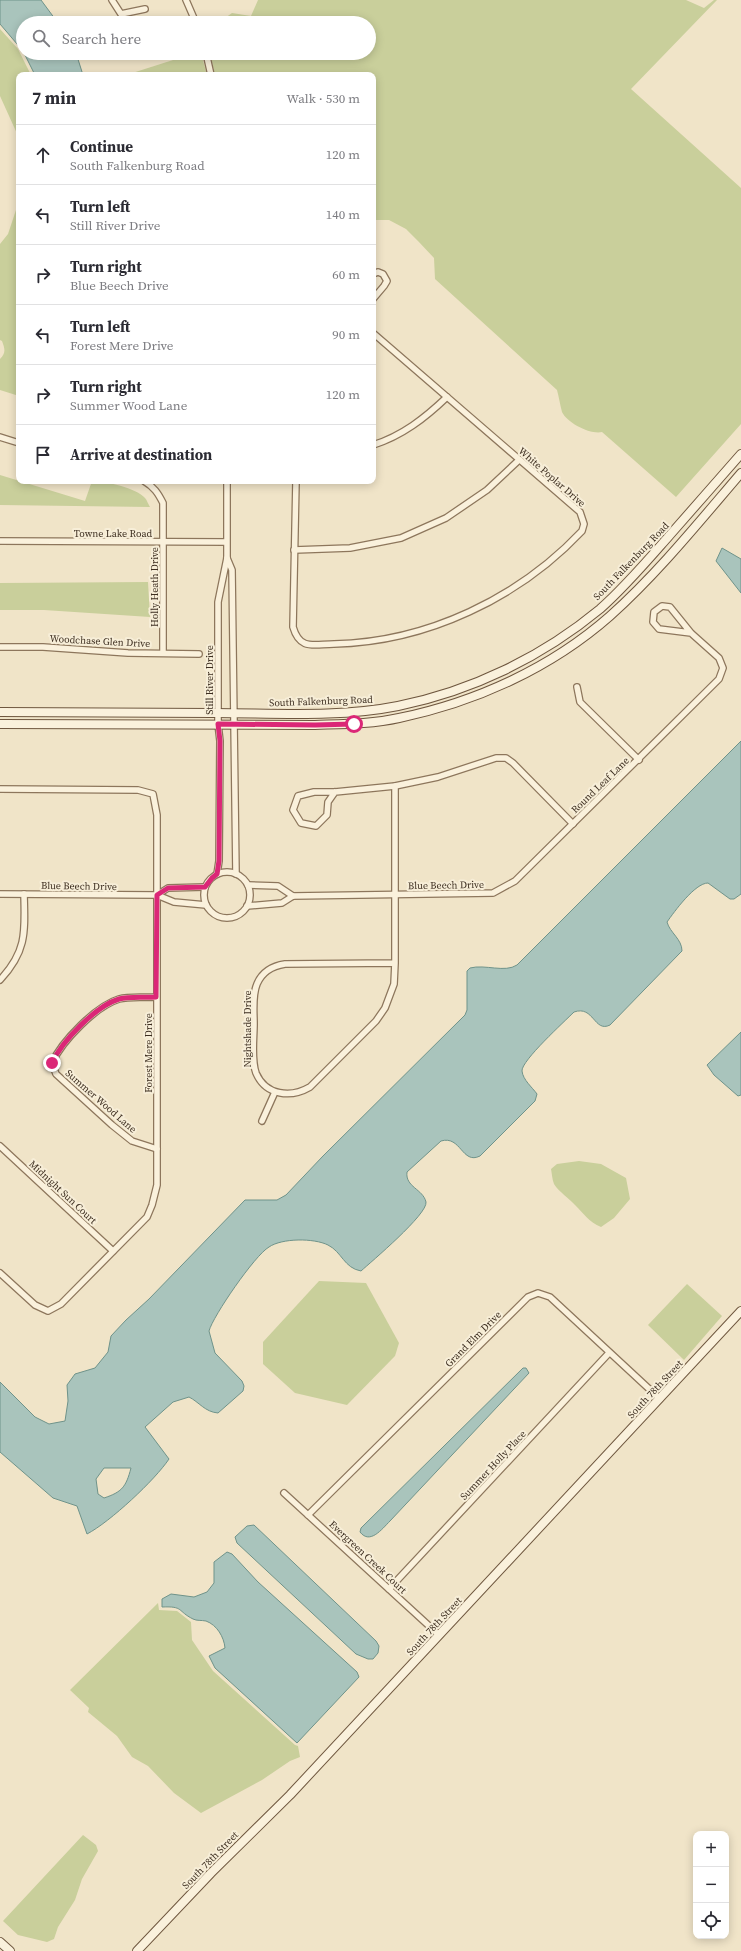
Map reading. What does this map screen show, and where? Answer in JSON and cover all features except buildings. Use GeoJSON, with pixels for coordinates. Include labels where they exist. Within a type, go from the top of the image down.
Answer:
{"type":"FeatureCollection","features":[{"type":"Feature","properties":{"kind":"street"},"geometry":{"type":"LineString","coordinates":[[112,0],[121,14],[145,9]]}},
{"type":"Feature","properties":{"kind":"street"},"geometry":{"type":"LineString","coordinates":[[186,0],[193,16]]}},
{"type":"Feature","properties":{"kind":"street"},"geometry":{"type":"LineString","coordinates":[[208,60],[210,72]]}},
{"type":"Feature","properties":{"kind":"street"},"geometry":{"type":"LineString","coordinates":[[376,273],[384,274],[387,281],[376,295]]}},
{"type":"Feature","properties":{"kind":"street","name":"White Poplar Drive"},"geometry":{"type":"LineString","coordinates":[[296,484],[293,627],[296,638],[305,644],[346,644],[392,637],[432,627],[460,616],[515,587],[542,568],[582,531],[584,524],[580,512],[376,336]]}},
{"type":"Feature","properties":{"kind":"street"},"geometry":{"type":"LineString","coordinates":[[376,444],[411,428],[428,416],[447,397]]}},
{"type":"Feature","properties":{"kind":"street"},"geometry":{"type":"LineString","coordinates":[[0,437],[16,442]]}},
{"type":"Feature","properties":{"kind":"street","name":"South Falkenburg Road"},"geometry":{"type":"LineString","coordinates":[[0,712],[353,712],[398,706],[463,688],[492,676],[546,647],[574,629],[601,608],[631,578],[741,454]]}},
{"type":"Feature","properties":{"kind":"street"},"geometry":{"type":"LineString","coordinates":[[294,550],[350,548],[400,538],[446,518],[487,490],[519,460]]}},
{"type":"Feature","properties":{"kind":"street"},"geometry":{"type":"LineString","coordinates":[[0,724],[354,724],[399,718],[467,700],[499,686],[553,657],[581,639],[609,616],[640,587],[741,474],[731,466]]}},
{"type":"Feature","properties":{"kind":"street","name":"Holly Heath Drive"},"geometry":{"type":"LineString","coordinates":[[149,484],[158,493],[163,503],[163,652]]}},
{"type":"Feature","properties":{"kind":"street","name":"Still River Drive"},"geometry":{"type":"LineString","coordinates":[[217,874],[219,861],[220,748],[218,724],[218,602],[227,558],[227,484]]}},
{"type":"Feature","properties":{"kind":"street","name":"Towne Lake Road"},"geometry":{"type":"LineString","coordinates":[[0,541],[226,542]]}},
{"type":"Feature","properties":{"kind":"street","name":"Still River Drive"},"geometry":{"type":"LineString","coordinates":[[227,558],[232,570],[236,874]]}},
{"type":"Feature","properties":{"kind":"street","name":"Round Leaf Lane"},"geometry":{"type":"LineString","coordinates":[[335,792],[328,802],[327,815],[316,826],[301,823],[293,810],[298,796],[314,792],[335,792],[395,786],[438,777],[496,758],[506,758],[514,763],[573,824],[719,679],[723,668],[719,658],[691,633],[670,607],[662,606],[654,612],[653,622],[659,629],[691,633]]}},
{"type":"Feature","properties":{"kind":"street","name":"Woodchase Glen Drive"},"geometry":{"type":"LineString","coordinates":[[0,647],[43,647],[128,653],[163,652],[199,654]]}},
{"type":"Feature","properties":{"kind":"street"},"geometry":{"type":"LineString","coordinates":[[546,647],[553,657]]}},
{"type":"Feature","properties":{"kind":"street"},"geometry":{"type":"LineString","coordinates":[[577,687],[580,702],[639,760]]}},
{"type":"Feature","properties":{"kind":"street"},"geometry":{"type":"LineString","coordinates":[[262,1121],[275,1092],[291,1094],[300,1092],[310,1087],[376,1021],[385,1008],[394,984],[395,963],[395,786]]}},
{"type":"Feature","properties":{"kind":"street","name":"Forest Mere Drive"},"geometry":{"type":"LineString","coordinates":[[0,789],[138,790],[153,794],[157,815],[157,1185],[152,1205],[147,1217],[60,1304],[48,1310],[34,1305],[0,1273]]}},
{"type":"Feature","properties":{"kind":"street","name":"Blue Beech Drive"},"geometry":{"type":"LineString","coordinates":[[247,906],[282,903],[293,896],[493,893],[515,882],[573,824]]}},
{"type":"Feature","properties":{"kind":"street"},"geometry":{"type":"LineString","coordinates":[[230,872],[236,874],[248,885],[250,900],[247,906],[237,916],[223,918],[210,911],[206,905],[204,899],[205,887],[217,874],[230,872]]}},
{"type":"Feature","properties":{"kind":"street"},"geometry":{"type":"LineString","coordinates":[[248,885],[278,886],[293,896]]}},
{"type":"Feature","properties":{"kind":"street","name":"Blue Beech Drive"},"geometry":{"type":"LineString","coordinates":[[157,895],[168,888],[205,887]]}},
{"type":"Feature","properties":{"kind":"street","name":"Blue Beech Drive"},"geometry":{"type":"LineString","coordinates":[[0,894],[157,895],[174,902],[206,905]]}},
{"type":"Feature","properties":{"kind":"street"},"geometry":{"type":"LineString","coordinates":[[0,980],[15,962],[22,948],[25,928],[24,894]]}},
{"type":"Feature","properties":{"kind":"street","name":"Nightshade Drive"},"geometry":{"type":"LineString","coordinates":[[275,1092],[261,1080],[256,1073],[254,1064],[254,993],[263,974],[269,969],[285,964],[395,963]]}},
{"type":"Feature","properties":{"kind":"street","name":"Summer Wood Lane"},"geometry":{"type":"LineString","coordinates":[[156,997],[119,999],[97,1010],[57,1051],[52,1063],[56,1074],[112,1125],[132,1141],[157,1149]]}},
{"type":"Feature","properties":{"kind":"street","name":"Midnight Sun Court"},"geometry":{"type":"LineString","coordinates":[[0,1146],[113,1251]]}},
{"type":"Feature","properties":{"kind":"street","name":"Grand Elm Drive"},"geometry":{"type":"LineString","coordinates":[[308,1515],[528,1297],[538,1293],[550,1297],[660,1399]]}},
{"type":"Feature","properties":{"kind":"street","name":"South 78th Street"},"geometry":{"type":"LineString","coordinates":[[137,1951],[211,1873],[290,1795],[741,1311]]}},
{"type":"Feature","properties":{"kind":"street","name":"Summer Holly Place"},"geometry":{"type":"LineString","coordinates":[[389,1589],[610,1353]]}},
{"type":"Feature","properties":{"kind":"street","name":"Evergreen Creek Court"},"geometry":{"type":"LineString","coordinates":[[284,1493],[439,1635]]}},
{"type":"Feature","properties":{"kind":"street"},"geometry":{"type":"LineString","coordinates":[[0,1942],[10,1951]]}},
{"type":"Feature","properties":{"kind":"green space"},"geometry":{"type":"Polygon","coordinates":[[[258,0],[686,0],[704,8],[714,0],[717,0],[631,89],[741,188],[741,424],[676,497],[602,432],[592,432],[586,430],[569,420],[562,412],[557,390],[435,279],[434,258],[418,241],[406,229],[389,220],[376,220],[376,72],[214,72],[212,60],[376,60],[376,16],[251,16],[258,0]]]}},
{"type":"Feature","properties":{"kind":"green space"},"geometry":{"type":"Polygon","coordinates":[[[232,13],[251,16],[228,16],[232,13]]]}},
{"type":"Feature","properties":{"kind":"green space"},"geometry":{"type":"Polygon","coordinates":[[[0,29],[16,47],[16,60],[24,60],[30,72],[16,72],[16,131],[0,96],[0,29]]]}},
{"type":"Feature","properties":{"kind":"green space"},"geometry":{"type":"Polygon","coordinates":[[[173,60],[203,60],[206,72],[135,72],[173,60]]]}},
{"type":"Feature","properties":{"kind":"green space"},"geometry":{"type":"Polygon","coordinates":[[[16,210],[16,395],[0,390],[0,359],[3,355],[4,346],[0,340],[0,244],[8,234],[16,210]]]}},
{"type":"Feature","properties":{"kind":"green space"},"geometry":{"type":"Polygon","coordinates":[[[0,475],[16,480],[16,484],[29,484],[85,501],[91,484],[112,484],[128,488],[141,494],[146,499],[150,507],[0,505],[0,475]]]}},
{"type":"Feature","properties":{"kind":"green space"},"geometry":{"type":"Polygon","coordinates":[[[148,582],[150,617],[44,610],[0,610],[0,583],[148,582]]]}},
{"type":"Feature","properties":{"kind":"green space"},"geometry":{"type":"Polygon","coordinates":[[[579,1161],[601,1164],[626,1178],[630,1199],[614,1218],[601,1227],[587,1218],[553,1182],[551,1169],[557,1164],[579,1161]]]}},
{"type":"Feature","properties":{"kind":"green space"},"geometry":{"type":"Polygon","coordinates":[[[319,1281],[366,1283],[399,1343],[395,1356],[347,1405],[295,1393],[263,1364],[263,1342],[319,1281]]]}},
{"type":"Feature","properties":{"kind":"green space"},"geometry":{"type":"Polygon","coordinates":[[[687,1284],[722,1316],[684,1360],[648,1325],[687,1284]]]}},
{"type":"Feature","properties":{"kind":"green space"},"geometry":{"type":"Polygon","coordinates":[[[158,1603],[159,1610],[177,1611],[191,1622],[192,1640],[213,1671],[295,1745],[298,1746],[300,1757],[290,1761],[262,1780],[201,1813],[174,1793],[148,1766],[132,1757],[117,1736],[88,1712],[89,1708],[70,1690],[158,1603]]]}},
{"type":"Feature","properties":{"kind":"green space"},"geometry":{"type":"Polygon","coordinates":[[[83,1835],[96,1845],[98,1851],[82,1879],[75,1900],[58,1927],[54,1939],[47,1942],[18,1935],[3,1921],[83,1835]]]}},
{"type":"Feature","properties":{"kind":"water"},"geometry":{"type":"Polygon","coordinates":[[[0,0],[41,0],[53,16],[16,16],[16,43],[0,24],[0,0]]]}},
{"type":"Feature","properties":{"kind":"water"},"geometry":{"type":"Polygon","coordinates":[[[28,60],[78,60],[82,72],[34,72],[28,60]]]}},
{"type":"Feature","properties":{"kind":"water"},"geometry":{"type":"Polygon","coordinates":[[[722,548],[741,559],[741,593],[716,561],[722,548]]]}},
{"type":"Feature","properties":{"kind":"water"},"geometry":{"type":"Polygon","coordinates":[[[741,741],[741,894],[734,899],[730,899],[708,883],[703,884],[691,893],[667,922],[678,939],[682,951],[610,1025],[600,1025],[586,1012],[574,1012],[544,1041],[528,1059],[522,1071],[526,1080],[537,1094],[535,1101],[480,1156],[474,1158],[469,1157],[453,1142],[448,1140],[441,1141],[407,1172],[407,1177],[411,1185],[421,1194],[426,1202],[424,1208],[409,1227],[361,1271],[351,1267],[333,1248],[315,1241],[298,1240],[282,1242],[269,1247],[263,1252],[254,1261],[235,1286],[212,1323],[209,1331],[215,1353],[242,1381],[244,1386],[243,1391],[218,1413],[209,1411],[189,1397],[173,1402],[145,1427],[169,1459],[154,1478],[119,1511],[87,1534],[77,1506],[53,1498],[0,1452],[0,1382],[35,1417],[49,1424],[65,1421],[68,1401],[67,1385],[75,1374],[95,1368],[108,1352],[111,1336],[126,1320],[149,1299],[245,1200],[277,1200],[286,1195],[323,1156],[465,1015],[467,1010],[467,971],[470,968],[476,967],[507,968],[517,965],[741,741]],[[104,1468],[96,1479],[98,1494],[104,1498],[119,1491],[125,1484],[131,1468],[104,1468]]]}},
{"type":"Feature","properties":{"kind":"water"},"geometry":{"type":"Polygon","coordinates":[[[741,1032],[741,1095],[738,1096],[714,1075],[707,1065],[741,1032]]]}},
{"type":"Feature","properties":{"kind":"water"},"geometry":{"type":"Polygon","coordinates":[[[523,1368],[526,1368],[529,1373],[383,1528],[372,1536],[364,1536],[360,1532],[361,1528],[523,1368]]]}},
{"type":"Feature","properties":{"kind":"water"},"geometry":{"type":"Polygon","coordinates":[[[254,1525],[376,1641],[379,1646],[378,1653],[373,1659],[368,1659],[356,1654],[237,1543],[235,1537],[247,1526],[254,1525]]]}},
{"type":"Feature","properties":{"kind":"water"},"geometry":{"type":"Polygon","coordinates":[[[227,1552],[232,1554],[258,1582],[357,1672],[359,1677],[297,1743],[215,1668],[209,1656],[225,1648],[217,1628],[206,1621],[193,1619],[177,1608],[162,1607],[162,1599],[171,1594],[194,1597],[207,1592],[214,1583],[214,1562],[227,1552]]]}},
{"type":"Feature","properties":{"kind":"route"},"geometry":{"type":"LineString","coordinates":[[52,1063],[57,1051],[97,1010],[119,999],[156,997],[157,895],[168,888],[205,887],[217,874],[219,861],[220,741],[218,724],[354,724]]}}]}
